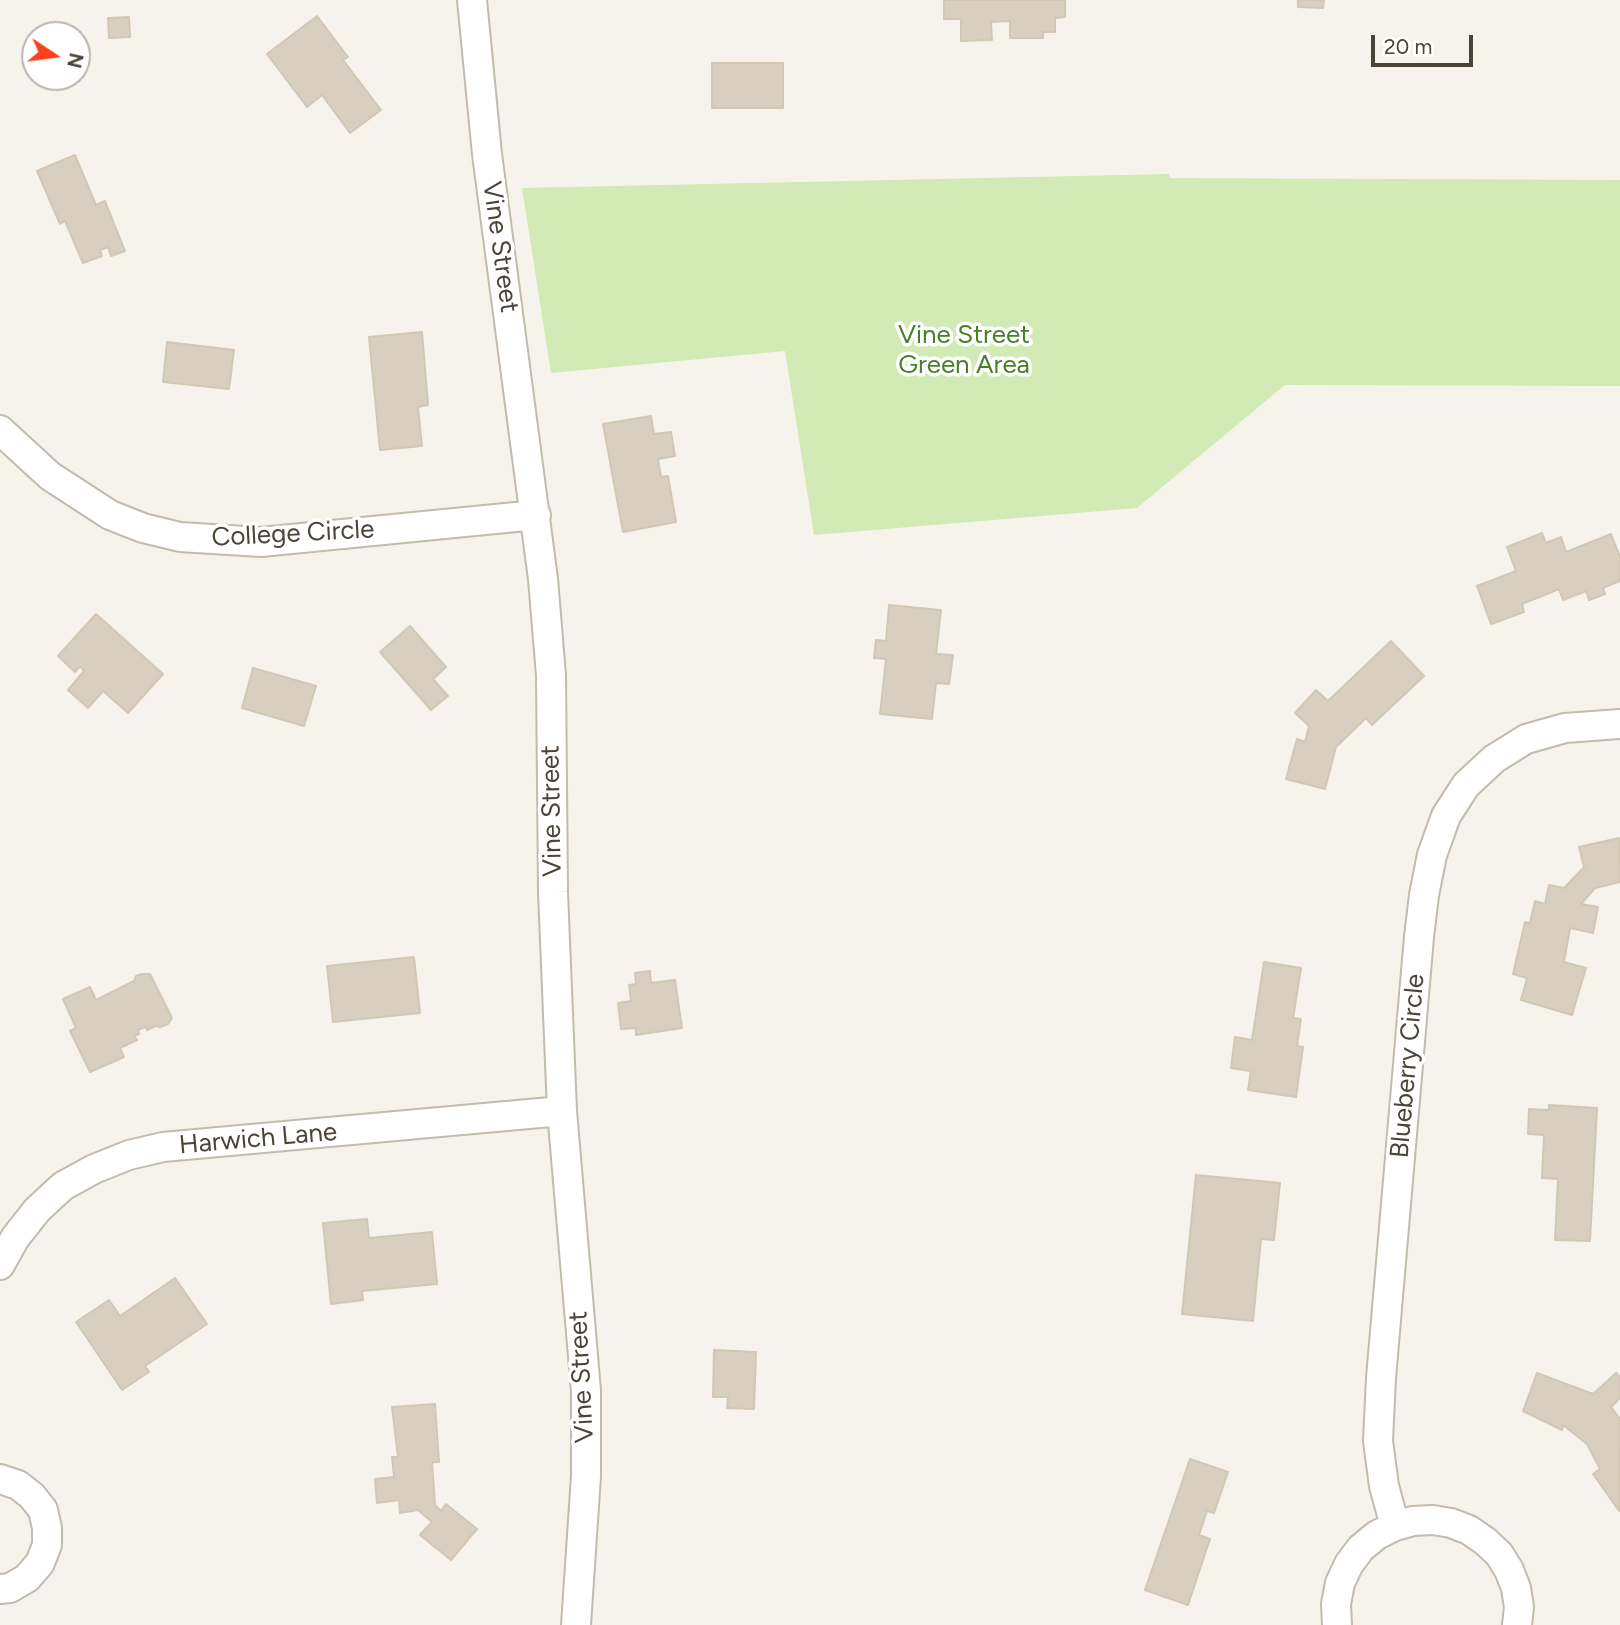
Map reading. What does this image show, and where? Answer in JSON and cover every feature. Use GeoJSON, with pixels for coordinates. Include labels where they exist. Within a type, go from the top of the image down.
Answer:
{"type":"FeatureCollection","features":[{"type":"Feature","properties":{"kind":"street","name":"Vine Street"},"geometry":{"type":"LineString","coordinates":[[472,0],[487,154],[536,515],[551,675],[553,892],[562,1111],[586,1391],[586,1476],[576,1625]]}},
{"type":"Feature","properties":{"kind":"street","name":"College Circle"},"geometry":{"type":"LineString","coordinates":[[0,430],[50,476],[99,509],[142,528],[180,537],[261,542],[536,515]]}},
{"type":"Feature","properties":{"kind":"street","name":"Blueberry Circle"},"geometry":{"type":"LineString","coordinates":[[1395,1526],[1384,1486],[1378,1441],[1381,1378],[1419,937],[1432,855],[1446,816],[1466,785],[1494,759],[1526,739],[1565,728],[1620,723]]}},
{"type":"Feature","properties":{"kind":"street","name":"Harwich Lane"},"geometry":{"type":"LineString","coordinates":[[0,1265],[15,1238],[37,1210],[63,1186],[94,1169],[129,1155],[163,1147],[562,1111]]}},
{"type":"Feature","properties":{"kind":"street"},"geometry":{"type":"LineString","coordinates":[[0,1479],[18,1485],[32,1496],[43,1510],[47,1528],[47,1545],[40,1563],[27,1578],[10,1588],[0,1589]]}},
{"type":"Feature","properties":{"kind":"street"},"geometry":{"type":"LineString","coordinates":[[1337,1625],[1336,1604],[1340,1583],[1361,1548],[1377,1535],[1395,1526],[1413,1521],[1433,1520],[1469,1530],[1499,1554],[1512,1579],[1519,1607],[1517,1625]]}},
{"type":"Feature","properties":{"kind":"green space","name":"Vine Street Green Area"},"geometry":{"type":"Polygon","coordinates":[[[1169,174],[1170,178],[1620,180],[1620,386],[1285,385],[1137,508],[814,535],[785,351],[551,373],[522,188],[1169,174]]]}},
{"type":"Feature","properties":{"kind":"building"},"geometry":{"type":"Polygon","coordinates":[[[944,0],[1065,0],[1065,17],[1055,18],[1055,32],[1043,32],[1043,38],[1010,38],[1010,21],[991,22],[992,40],[961,41],[961,19],[944,19],[944,0]]]}},
{"type":"Feature","properties":{"kind":"building"},"geometry":{"type":"Polygon","coordinates":[[[1298,0],[1324,0],[1323,8],[1298,7],[1298,0]]]}},
{"type":"Feature","properties":{"kind":"building"},"geometry":{"type":"Polygon","coordinates":[[[317,16],[348,57],[343,60],[381,110],[350,133],[322,95],[307,107],[267,54],[317,16]]]}},
{"type":"Feature","properties":{"kind":"building"},"geometry":{"type":"Polygon","coordinates":[[[129,17],[130,37],[109,38],[108,18],[129,17]]]}},
{"type":"Feature","properties":{"kind":"building"},"geometry":{"type":"Polygon","coordinates":[[[712,63],[783,63],[783,108],[712,108],[712,63]]]}},
{"type":"Feature","properties":{"kind":"building"},"geometry":{"type":"Polygon","coordinates":[[[75,155],[96,205],[105,201],[125,251],[111,256],[108,247],[100,250],[102,256],[83,263],[65,221],[60,224],[37,171],[75,155]]]}},
{"type":"Feature","properties":{"kind":"building"},"geometry":{"type":"Polygon","coordinates":[[[422,332],[428,405],[418,407],[422,446],[380,450],[369,337],[422,332]]]}},
{"type":"Feature","properties":{"kind":"building"},"geometry":{"type":"Polygon","coordinates":[[[167,342],[234,350],[229,389],[163,382],[167,342]]]}},
{"type":"Feature","properties":{"kind":"building"},"geometry":{"type":"Polygon","coordinates":[[[651,416],[654,434],[671,432],[675,456],[658,459],[661,477],[668,476],[676,522],[623,532],[603,424],[651,416]]]}},
{"type":"Feature","properties":{"kind":"building"},"geometry":{"type":"Polygon","coordinates":[[[1542,533],[1546,543],[1561,537],[1566,552],[1611,534],[1620,557],[1620,581],[1603,588],[1605,594],[1589,600],[1586,591],[1563,600],[1559,589],[1522,604],[1524,612],[1491,624],[1477,586],[1516,571],[1507,547],[1542,533]]]}},
{"type":"Feature","properties":{"kind":"building"},"geometry":{"type":"Polygon","coordinates":[[[889,605],[941,610],[936,654],[953,655],[949,684],[936,683],[932,719],[880,714],[886,659],[874,658],[876,640],[886,641],[889,605]]]}},
{"type":"Feature","properties":{"kind":"building"},"geometry":{"type":"Polygon","coordinates":[[[96,614],[163,674],[128,713],[103,691],[88,708],[68,690],[84,671],[80,666],[75,672],[58,656],[96,614]]]}},
{"type":"Feature","properties":{"kind":"building"},"geometry":{"type":"Polygon","coordinates":[[[410,626],[446,667],[433,679],[448,696],[431,710],[380,652],[410,626]]]}},
{"type":"Feature","properties":{"kind":"building"},"geometry":{"type":"Polygon","coordinates":[[[1391,641],[1424,676],[1372,725],[1366,718],[1336,747],[1325,789],[1286,779],[1297,739],[1305,742],[1309,726],[1295,713],[1316,690],[1328,701],[1391,641]]]}},
{"type":"Feature","properties":{"kind":"building"},"geometry":{"type":"Polygon","coordinates":[[[253,668],[316,686],[304,726],[242,708],[253,668]]]}},
{"type":"Feature","properties":{"kind":"building"},"geometry":{"type":"Polygon","coordinates":[[[1619,838],[1620,882],[1595,888],[1581,904],[1598,907],[1593,933],[1570,928],[1564,962],[1586,968],[1572,1015],[1521,1000],[1527,978],[1513,974],[1525,922],[1530,923],[1535,901],[1545,904],[1549,885],[1564,888],[1584,867],[1579,847],[1619,838]]]}},
{"type":"Feature","properties":{"kind":"building"},"geometry":{"type":"Polygon","coordinates":[[[414,957],[420,1013],[333,1022],[327,966],[414,957]]]}},
{"type":"Feature","properties":{"kind":"building"},"geometry":{"type":"Polygon","coordinates":[[[1264,962],[1301,968],[1293,1018],[1301,1019],[1297,1046],[1303,1047],[1296,1097],[1248,1090],[1251,1071],[1231,1068],[1235,1037],[1252,1040],[1264,962]]]}},
{"type":"Feature","properties":{"kind":"building"},"geometry":{"type":"Polygon","coordinates":[[[650,971],[651,983],[675,980],[682,1028],[636,1035],[636,1028],[621,1029],[618,1003],[631,1001],[629,985],[636,984],[635,973],[650,971]]]}},
{"type":"Feature","properties":{"kind":"building"},"geometry":{"type":"Polygon","coordinates":[[[150,974],[172,1018],[168,1024],[160,1027],[138,1030],[139,1034],[134,1036],[137,1040],[120,1048],[124,1057],[90,1072],[70,1031],[76,1028],[63,999],[90,987],[96,1000],[134,981],[136,976],[150,974]]]}},
{"type":"Feature","properties":{"kind":"building"},"geometry":{"type":"Polygon","coordinates":[[[1549,1105],[1597,1108],[1590,1241],[1555,1240],[1558,1179],[1542,1178],[1544,1135],[1528,1134],[1529,1109],[1549,1110],[1549,1105]]]}},
{"type":"Feature","properties":{"kind":"building"},"geometry":{"type":"Polygon","coordinates":[[[1196,1175],[1280,1183],[1274,1240],[1261,1239],[1253,1321],[1182,1314],[1196,1175]]]}},
{"type":"Feature","properties":{"kind":"building"},"geometry":{"type":"Polygon","coordinates":[[[367,1219],[369,1238],[432,1232],[437,1284],[362,1291],[363,1300],[331,1304],[323,1223],[367,1219]]]}},
{"type":"Feature","properties":{"kind":"building"},"geometry":{"type":"Polygon","coordinates":[[[175,1278],[207,1324],[145,1366],[149,1372],[122,1390],[76,1322],[109,1300],[120,1316],[175,1278]]]}},
{"type":"Feature","properties":{"kind":"building"},"geometry":{"type":"Polygon","coordinates":[[[714,1350],[756,1352],[754,1409],[727,1408],[728,1397],[713,1397],[714,1350]]]}},
{"type":"Feature","properties":{"kind":"building"},"geometry":{"type":"Polygon","coordinates":[[[1537,1373],[1593,1394],[1616,1373],[1620,1377],[1620,1398],[1611,1407],[1620,1419],[1619,1511],[1593,1474],[1600,1469],[1587,1444],[1563,1425],[1562,1430],[1523,1411],[1537,1373]]]}},
{"type":"Feature","properties":{"kind":"building"},"geometry":{"type":"Polygon","coordinates":[[[435,1404],[439,1462],[432,1462],[435,1505],[441,1511],[446,1504],[477,1529],[451,1560],[420,1535],[432,1522],[418,1510],[400,1513],[399,1500],[377,1503],[375,1479],[394,1477],[392,1457],[398,1457],[392,1407],[435,1404]]]}},
{"type":"Feature","properties":{"kind":"building"},"geometry":{"type":"Polygon","coordinates":[[[1190,1459],[1228,1472],[1214,1513],[1207,1511],[1199,1535],[1210,1539],[1188,1605],[1145,1590],[1190,1459]]]}}]}
